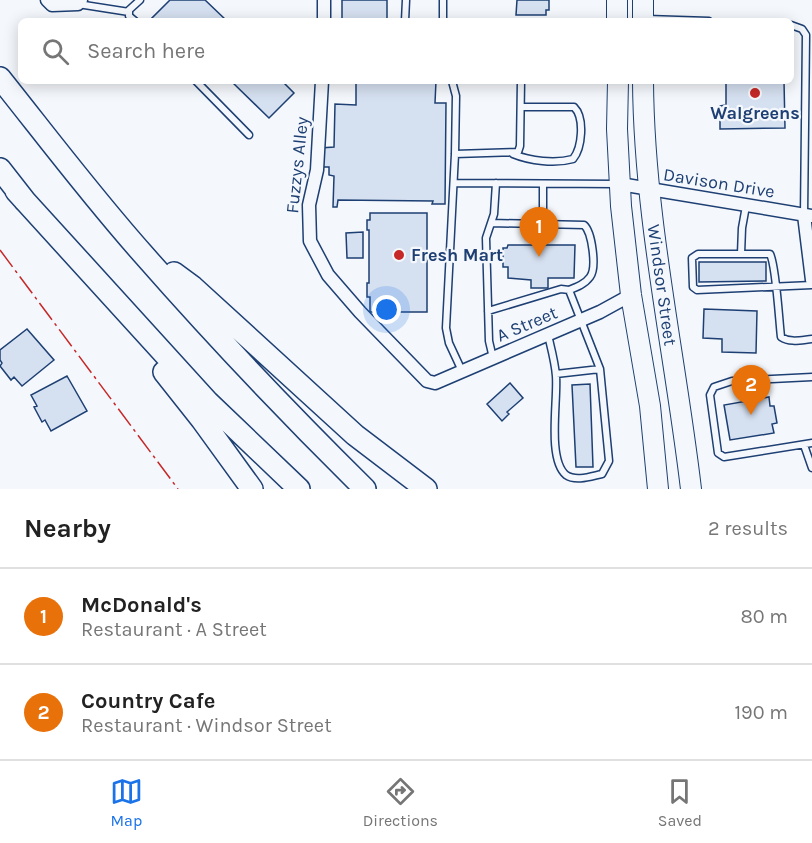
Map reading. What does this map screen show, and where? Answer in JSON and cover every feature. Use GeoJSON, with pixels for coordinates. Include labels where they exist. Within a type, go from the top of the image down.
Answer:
{"type":"FeatureCollection","features":[{"type":"Feature","properties":{"kind":"highway"},"geometry":{"type":"LineString","coordinates":[[0,78],[131,240],[256,379],[365,489]]}},
{"type":"Feature","properties":{"kind":"highway"},"geometry":{"type":"LineString","coordinates":[[0,170],[202,420],[252,489]]}},
{"type":"Feature","properties":{"kind":"highway"},"geometry":{"type":"LineString","coordinates":[[16,191],[208,402],[299,489]]}},
{"type":"Feature","properties":{"kind":"highway"},"geometry":{"type":"LineString","coordinates":[[131,240],[193,287],[355,435],[426,489]]}},
{"type":"Feature","properties":{"kind":"main road"},"geometry":{"type":"LineString","coordinates":[[617,0],[617,18]]}},
{"type":"Feature","properties":{"kind":"main road","name":"Windsor Street"},"geometry":{"type":"LineString","coordinates":[[618,84],[617,129],[620,184],[631,295],[650,406],[658,489]]}},
{"type":"Feature","properties":{"kind":"main road","name":"Windsor Street"},"geometry":{"type":"LineString","coordinates":[[643,84],[644,134],[663,307],[691,489]]}},
{"type":"Feature","properties":{"kind":"street"},"geometry":{"type":"LineString","coordinates":[[48,0],[52,5],[80,2]]}},
{"type":"Feature","properties":{"kind":"street"},"geometry":{"type":"LineString","coordinates":[[324,0],[324,18]]}},
{"type":"Feature","properties":{"kind":"street","name":"Fuzzys Alley"},"geometry":{"type":"LineString","coordinates":[[322,84],[317,170],[309,205],[310,241],[328,275],[360,312],[427,381],[435,383]]}},
{"type":"Feature","properties":{"kind":"street","name":"Davison Drive"},"geometry":{"type":"LineString","coordinates":[[620,184],[808,215]]}},
{"type":"Feature","properties":{"kind":"street"},"geometry":{"type":"LineString","coordinates":[[808,215],[812,280]]}},
{"type":"Feature","properties":{"kind":"street","name":"A Street"},"geometry":{"type":"LineString","coordinates":[[435,383],[582,320],[631,295]]}},
{"type":"Feature","properties":{"kind":"lane"},"geometry":{"type":"LineString","coordinates":[[129,12],[140,0]]}},
{"type":"Feature","properties":{"kind":"lane"},"geometry":{"type":"LineString","coordinates":[[405,18],[406,0]]}},
{"type":"Feature","properties":{"kind":"lane"},"geometry":{"type":"LineString","coordinates":[[442,18],[443,0]]}},
{"type":"Feature","properties":{"kind":"lane"},"geometry":{"type":"LineString","coordinates":[[80,2],[129,12]]}},
{"type":"Feature","properties":{"kind":"lane"},"geometry":{"type":"LineString","coordinates":[[129,12],[131,18]]}},
{"type":"Feature","properties":{"kind":"lane"},"geometry":{"type":"LineString","coordinates":[[643,13],[685,18]]}},
{"type":"Feature","properties":{"kind":"lane"},"geometry":{"type":"LineString","coordinates":[[794,26],[802,29],[806,35],[808,215]]}},
{"type":"Feature","properties":{"kind":"lane"},"geometry":{"type":"LineString","coordinates":[[199,84],[249,135]]}},
{"type":"Feature","properties":{"kind":"lane"},"geometry":{"type":"LineString","coordinates":[[453,84],[456,96],[455,154],[446,328],[449,343],[462,372]]}},
{"type":"Feature","properties":{"kind":"lane"},"geometry":{"type":"LineString","coordinates":[[513,154],[518,152],[520,146],[521,84]]}},
{"type":"Feature","properties":{"kind":"lane"},"geometry":{"type":"LineString","coordinates":[[455,154],[513,154],[526,159],[566,161],[573,159],[580,148],[578,110],[574,107],[521,108]]}},
{"type":"Feature","properties":{"kind":"lane"},"geometry":{"type":"LineString","coordinates":[[454,183],[620,184]]}},
{"type":"Feature","properties":{"kind":"lane"},"geometry":{"type":"LineString","coordinates":[[494,358],[489,341],[486,238],[494,214],[496,183]]}},
{"type":"Feature","properties":{"kind":"lane"},"geometry":{"type":"LineString","coordinates":[[543,184],[543,224]]}},
{"type":"Feature","properties":{"kind":"lane"},"geometry":{"type":"LineString","coordinates":[[741,254],[746,206]]}},
{"type":"Feature","properties":{"kind":"lane"},"geometry":{"type":"LineString","coordinates":[[488,311],[561,289],[569,290],[590,279],[593,272],[589,229],[584,225],[491,223]]}},
{"type":"Feature","properties":{"kind":"lane"},"geometry":{"type":"LineString","coordinates":[[812,285],[775,287],[697,290],[693,287],[692,258],[698,254],[770,254],[772,259],[775,287],[781,337],[793,341],[812,339]]}},
{"type":"Feature","properties":{"kind":"lane"},"geometry":{"type":"LineString","coordinates":[[548,335],[556,374],[554,447],[557,461],[567,475],[578,479],[602,474],[609,461],[600,369],[569,290]]}},
{"type":"Feature","properties":{"kind":"lane"},"geometry":{"type":"LineString","coordinates":[[556,374],[600,369]]}},
{"type":"Feature","properties":{"kind":"lane"},"geometry":{"type":"LineString","coordinates":[[812,377],[732,381],[714,387],[710,396],[718,453],[724,458],[812,443]]}},
{"type":"Feature","properties":{"kind":"lane"},"geometry":{"type":"LineString","coordinates":[[804,445],[812,468]]}},
{"type":"Feature","properties":{"kind":"building"},"geometry":{"type":"Polygon","coordinates":[[[170,0],[205,0],[224,18],[152,18],[170,0]]]}},
{"type":"Feature","properties":{"kind":"building"},"geometry":{"type":"Polygon","coordinates":[[[342,0],[387,0],[387,18],[342,18],[342,0]]]}},
{"type":"Feature","properties":{"kind":"building"},"geometry":{"type":"Polygon","coordinates":[[[517,0],[549,0],[549,10],[546,10],[546,15],[516,15],[517,0]]]}},
{"type":"Feature","properties":{"kind":"building"},"geometry":{"type":"Polygon","coordinates":[[[234,84],[285,84],[294,93],[269,118],[234,84]]]}},
{"type":"Feature","properties":{"kind":"building"},"geometry":{"type":"Polygon","coordinates":[[[356,84],[436,84],[435,103],[446,103],[445,204],[432,204],[433,201],[338,200],[337,207],[333,207],[334,176],[329,175],[329,167],[320,167],[320,148],[334,147],[335,104],[356,105],[356,84]]]}},
{"type":"Feature","properties":{"kind":"building","name":"Walgreens"},"geometry":{"type":"Polygon","coordinates":[[[726,84],[784,84],[785,128],[720,129],[720,106],[726,105],[726,84]]]}},
{"type":"Feature","properties":{"kind":"building"},"geometry":{"type":"Polygon","coordinates":[[[370,213],[427,213],[427,312],[370,312],[370,297],[367,297],[369,230],[367,230],[367,220],[370,220],[370,213]]]}},
{"type":"Feature","properties":{"kind":"building"},"geometry":{"type":"Polygon","coordinates":[[[363,232],[363,258],[347,258],[346,233],[363,232]]]}},
{"type":"Feature","properties":{"kind":"building"},"geometry":{"type":"Polygon","coordinates":[[[508,245],[575,245],[574,278],[548,278],[548,288],[531,288],[531,280],[508,278],[508,267],[503,267],[503,248],[507,248],[508,245]]]}},
{"type":"Feature","properties":{"kind":"building"},"geometry":{"type":"Polygon","coordinates":[[[699,262],[766,262],[766,281],[699,282],[699,262]]]}},
{"type":"Feature","properties":{"kind":"building"},"geometry":{"type":"Polygon","coordinates":[[[704,309],[757,311],[756,353],[722,352],[722,339],[703,338],[704,309]]]}},
{"type":"Feature","properties":{"kind":"building"},"geometry":{"type":"Polygon","coordinates":[[[27,329],[54,360],[22,386],[14,377],[11,380],[0,366],[2,363],[0,350],[27,329]]]}},
{"type":"Feature","properties":{"kind":"building"},"geometry":{"type":"Polygon","coordinates":[[[67,376],[87,411],[51,431],[45,420],[42,422],[31,395],[67,376]]]}},
{"type":"Feature","properties":{"kind":"building"},"geometry":{"type":"Polygon","coordinates":[[[510,383],[523,398],[507,412],[509,414],[502,421],[487,404],[510,383]]]}},
{"type":"Feature","properties":{"kind":"building"},"geometry":{"type":"Polygon","coordinates":[[[590,384],[593,467],[576,467],[572,385],[590,384]]]}},
{"type":"Feature","properties":{"kind":"building"},"geometry":{"type":"Polygon","coordinates":[[[769,397],[770,406],[774,406],[777,423],[772,424],[774,433],[730,440],[724,405],[769,397]]]}},
{"type":"Feature","properties":{"kind":"power"},"geometry":{"type":"LineString","coordinates":[[0,250],[178,489]]}},
{"type":"Feature","properties":{"kind":"place","name":"Walgreens"},"geometry":{"type":"Point","coordinates":[755,93]}},
{"type":"Feature","properties":{"kind":"place","name":"Fresh Mart"},"geometry":{"type":"Point","coordinates":[399,255]}},
{"type":"Feature","properties":{"kind":"place","name":"McDonald's"},"geometry":{"type":"Point","coordinates":[539,257]}},
{"type":"Feature","properties":{"kind":"place","name":"Country Cafe"},"geometry":{"type":"Point","coordinates":[751,415]}}]}
